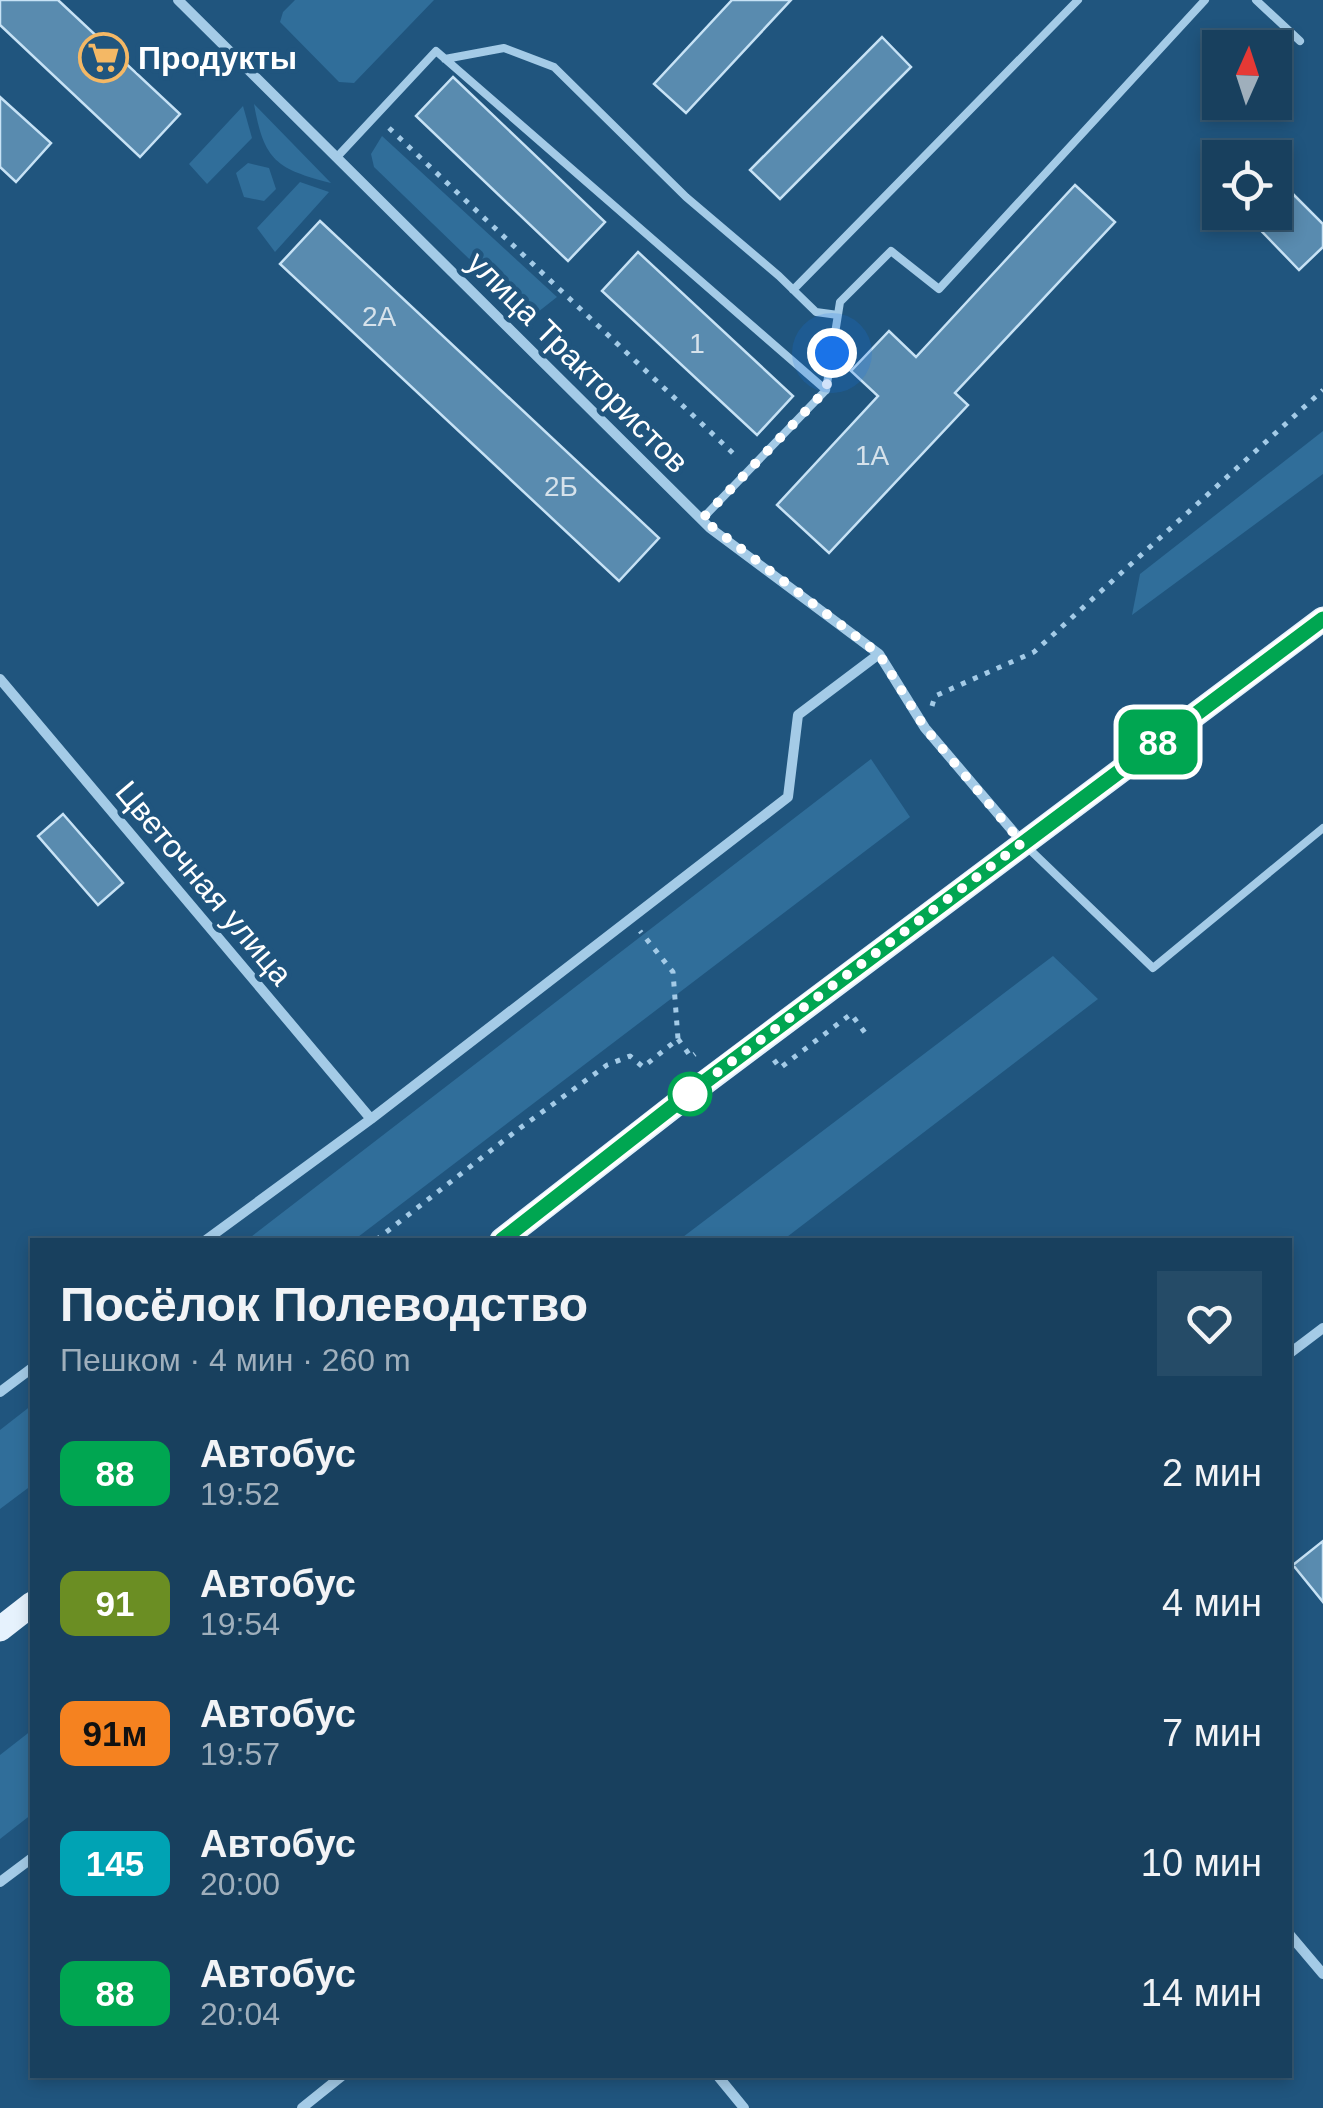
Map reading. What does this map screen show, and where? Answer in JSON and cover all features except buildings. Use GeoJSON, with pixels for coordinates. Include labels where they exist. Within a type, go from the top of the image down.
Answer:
{"type":"FeatureCollection","features":[{"type":"Feature","properties":{"kind":"main road"},"geometry":{"type":"LineString","coordinates":[[505,1238],[1323,619]]}},
{"type":"Feature","properties":{"kind":"main road"},"geometry":{"type":"LineString","coordinates":[[0,1629],[30,1606]]}},
{"type":"Feature","properties":{"kind":"street","name":"улица Трактористов"},"geometry":{"type":"LineString","coordinates":[[178,0],[702,519],[879,654],[925,728],[1022,843]]}},
{"type":"Feature","properties":{"kind":"street"},"geometry":{"type":"LineString","coordinates":[[209,1238],[371,1119],[788,796],[798,715],[879,654]]}},
{"type":"Feature","properties":{"kind":"street","name":"Цветочная улица"},"geometry":{"type":"LineString","coordinates":[[0,679],[371,1119]]}},
{"type":"Feature","properties":{"kind":"street"},"geometry":{"type":"LineString","coordinates":[[1292,1351],[1323,1328]]}},
{"type":"Feature","properties":{"kind":"street"},"geometry":{"type":"LineString","coordinates":[[0,1392],[30,1370]]}},
{"type":"Feature","properties":{"kind":"street"},"geometry":{"type":"LineString","coordinates":[[0,1882],[30,1860]]}},
{"type":"Feature","properties":{"kind":"street"},"geometry":{"type":"LineString","coordinates":[[1292,1938],[1323,1974]]}},
{"type":"Feature","properties":{"kind":"street"},"geometry":{"type":"LineString","coordinates":[[302,2108],[340,2078]]}},
{"type":"Feature","properties":{"kind":"street"},"geometry":{"type":"LineString","coordinates":[[719,2078],[744,2108]]}},
{"type":"Feature","properties":{"kind":"lane"},"geometry":{"type":"LineString","coordinates":[[794,290],[1078,0]]}},
{"type":"Feature","properties":{"kind":"lane"},"geometry":{"type":"LineString","coordinates":[[702,519],[826,390],[840,302],[891,251],[939,289],[1206,0]]}},
{"type":"Feature","properties":{"kind":"lane"},"geometry":{"type":"LineString","coordinates":[[1256,0],[1300,41]]}},
{"type":"Feature","properties":{"kind":"lane"},"geometry":{"type":"LineString","coordinates":[[446,59],[504,48],[554,68],[686,197],[816,312],[838,316]]}},
{"type":"Feature","properties":{"kind":"lane"},"geometry":{"type":"LineString","coordinates":[[337,157],[436,51],[826,390]]}},
{"type":"Feature","properties":{"kind":"lane"},"geometry":{"type":"LineString","coordinates":[[1022,843],[1153,968],[1323,828]]}},
{"type":"Feature","properties":{"kind":"path"},"geometry":{"type":"LineString","coordinates":[[376,115],[750,470]]}},
{"type":"Feature","properties":{"kind":"path"},"geometry":{"type":"LineString","coordinates":[[925,728],[935,696],[1034,652],[1323,390]]}},
{"type":"Feature","properties":{"kind":"path"},"geometry":{"type":"LineString","coordinates":[[379,1238],[608,1065],[630,1056],[643,1067],[678,1039],[673,972],[630,919]]}},
{"type":"Feature","properties":{"kind":"shaded area"},"geometry":{"type":"Polygon","coordinates":[[[295,0],[434,0],[354,83],[339,82],[280,22],[283,12],[295,0]]]}},
{"type":"Feature","properties":{"kind":"shaded area"},"geometry":{"type":"Polygon","coordinates":[[[254,104],[331,183],[298,173],[276,160],[263,138],[254,104]]]}},
{"type":"Feature","properties":{"kind":"shaded area"},"geometry":{"type":"Polygon","coordinates":[[[243,106],[252,138],[207,184],[189,164],[243,106]]]}},
{"type":"Feature","properties":{"kind":"shaded area"},"geometry":{"type":"Polygon","coordinates":[[[382,136],[557,297],[538,312],[521,309],[374,167],[371,154],[382,136]]]}},
{"type":"Feature","properties":{"kind":"shaded area"},"geometry":{"type":"Polygon","coordinates":[[[248,163],[269,168],[276,189],[264,201],[244,197],[236,173],[248,163]]]}},
{"type":"Feature","properties":{"kind":"shaded area"},"geometry":{"type":"Polygon","coordinates":[[[300,182],[329,192],[275,252],[257,228],[300,182]]]}},
{"type":"Feature","properties":{"kind":"shaded area"},"geometry":{"type":"Polygon","coordinates":[[[1323,431],[1323,474],[1132,615],[1140,574],[1323,431]]]}},
{"type":"Feature","properties":{"kind":"shaded area"},"geometry":{"type":"Polygon","coordinates":[[[871,759],[910,817],[357,1238],[250,1238],[871,759]]]}},
{"type":"Feature","properties":{"kind":"shaded area"},"geometry":{"type":"Polygon","coordinates":[[[1053,956],[1098,999],[786,1238],[682,1238],[1053,956]]]}},
{"type":"Feature","properties":{"kind":"shaded area"},"geometry":{"type":"Polygon","coordinates":[[[30,1407],[30,1486],[0,1509],[0,1430],[30,1407]]]}},
{"type":"Feature","properties":{"kind":"shaded area"},"geometry":{"type":"Polygon","coordinates":[[[30,1732],[30,1816],[0,1839],[0,1755],[30,1732]]]}},
{"type":"Feature","properties":{"kind":"bus line","name":"88"},"geometry":{"type":"LineString","coordinates":[[505,1238],[682,1099],[1323,619]]}},
{"type":"Feature","properties":{"kind":"place","name":"Продукты"},"geometry":{"type":"Point","coordinates":[103,58]}},
{"type":"Feature","properties":{"kind":"route"},"geometry":{"type":"LineString","coordinates":[[690,1094],[682,1099],[1022,843],[925,728],[879,654],[702,519],[826,390],[832,353]]}}]}
